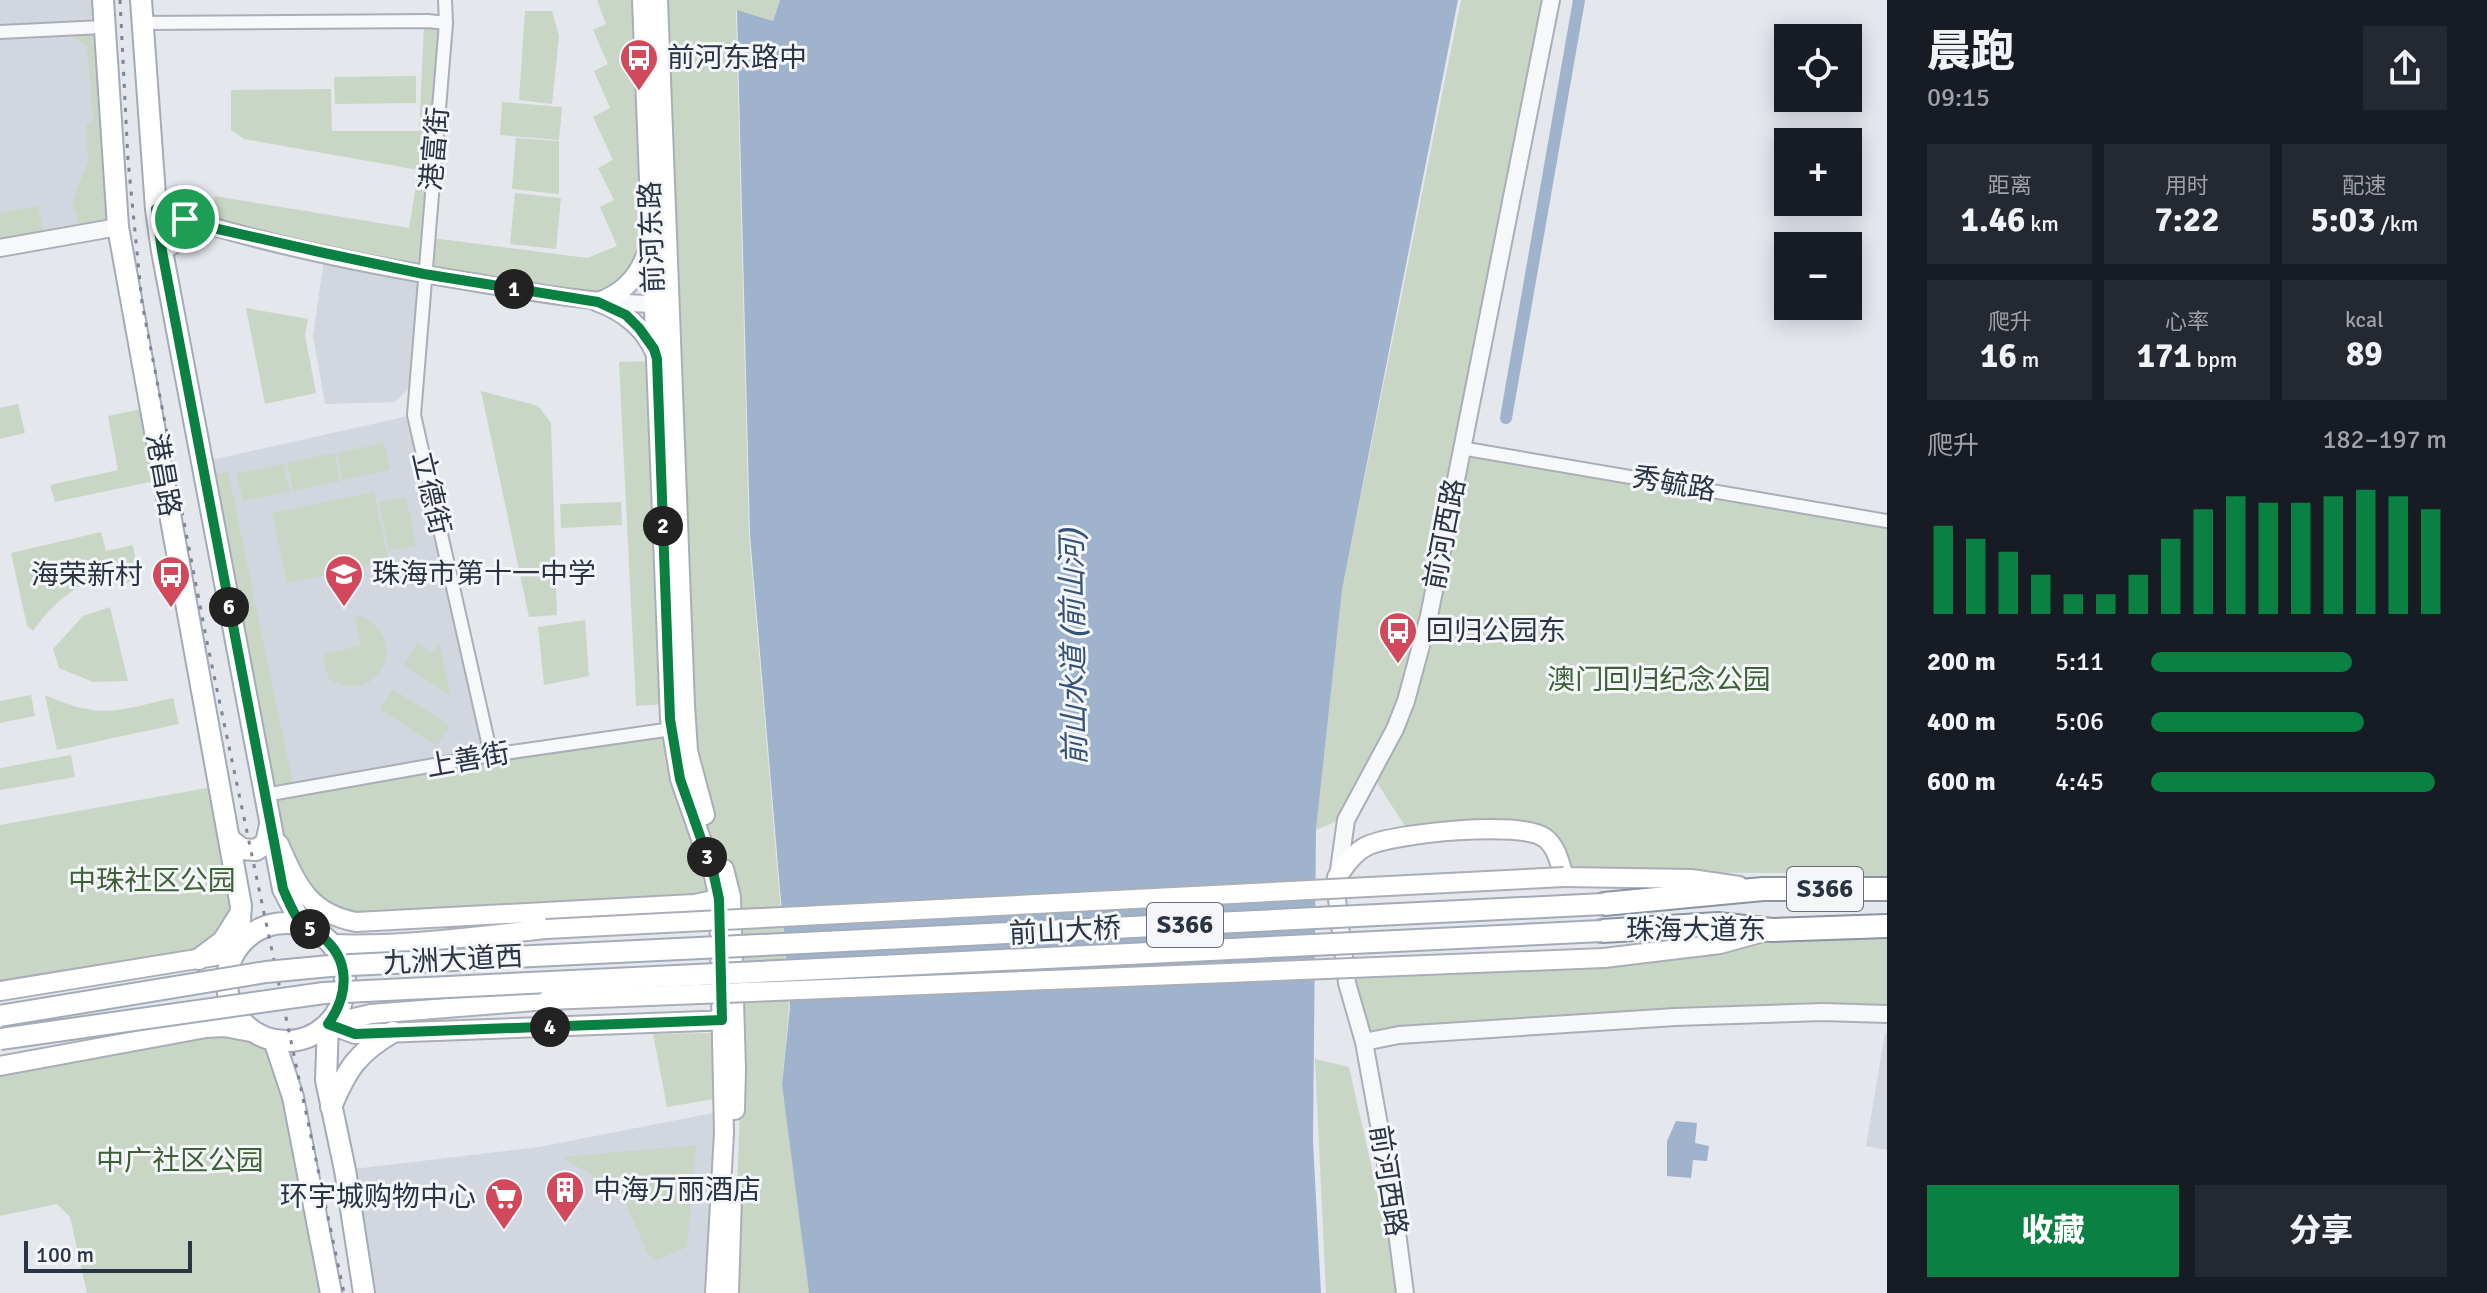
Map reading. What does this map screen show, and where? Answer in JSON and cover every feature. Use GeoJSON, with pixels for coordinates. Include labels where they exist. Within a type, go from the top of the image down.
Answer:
{"type":"FeatureCollection","features":[{"type":"Feature","properties":{"kind":"highway","name":"珠海大道东"},"geometry":{"type":"LineString","coordinates":[[1604,904],[1763,889],[1887,889]]}},
{"type":"Feature","properties":{"kind":"highway","name":"珠海大道东"},"geometry":{"type":"LineString","coordinates":[[1602,931],[1718,924],[1772,930],[1887,926]]}},
{"type":"Feature","properties":{"kind":"main road","name":"港昌路"},"geometry":{"type":"LineString","coordinates":[[103,0],[118,227],[241,906],[238,947]]}},
{"type":"Feature","properties":{"kind":"main road","name":"港昌路"},"geometry":{"type":"LineString","coordinates":[[141,0],[156,209],[162,251],[283,889],[302,925]]}},
{"type":"Feature","properties":{"kind":"main road","name":"前河东路"},"geometry":{"type":"LineString","coordinates":[[642,0],[672,729],[680,779],[714,876],[725,898]]}},
{"type":"Feature","properties":{"kind":"main road","name":"前河东路"},"geometry":{"type":"LineString","coordinates":[[658,0],[688,751],[701,804],[724,869],[725,898]]}},
{"type":"Feature","properties":{"kind":"main road"},"geometry":{"type":"LineString","coordinates":[[598,302],[611,298],[636,276],[645,259],[651,216]]}},
{"type":"Feature","properties":{"kind":"main road"},"geometry":{"type":"LineString","coordinates":[[598,302],[626,315],[654,349],[657,359]]}},
{"type":"Feature","properties":{"kind":"main road"},"geometry":{"type":"LineString","coordinates":[[270,825],[303,892],[326,913],[356,922],[678,905],[725,898],[728,1020],[715,1293]]}},
{"type":"Feature","properties":{"kind":"main road"},"geometry":{"type":"LineString","coordinates":[[229,839],[242,849],[256,850],[266,843],[270,825]]}},
{"type":"Feature","properties":{"kind":"main road"},"geometry":{"type":"LineString","coordinates":[[1337,877],[1363,848],[1376,842],[1421,833],[1513,829],[1547,839],[1564,877]]}},
{"type":"Feature","properties":{"kind":"main road"},"geometry":{"type":"LineString","coordinates":[[331,944],[365,946],[546,929],[1564,877],[1691,879],[1763,889]]}},
{"type":"Feature","properties":{"kind":"main road","name":"前山大桥"},"geometry":{"type":"LineString","coordinates":[[766,945],[1604,904]]}},
{"type":"Feature","properties":{"kind":"main road"},"geometry":{"type":"LineString","coordinates":[[199,959],[231,932],[241,906]]}},
{"type":"Feature","properties":{"kind":"main road"},"geometry":{"type":"LineString","coordinates":[[0,1066],[206,1028],[224,1027],[265,1037],[294,1041],[312,1035],[328,1024],[339,1010],[344,993],[342,967],[331,944],[318,933],[302,925],[284,923],[267,926],[252,934],[238,947],[229,965],[227,984],[231,1004],[241,1020],[265,1037],[293,1097],[331,1293]]}},
{"type":"Feature","properties":{"kind":"main road"},"geometry":{"type":"LineString","coordinates":[[328,1024],[371,1014],[547,1000],[1604,958],[1720,944],[1772,930]]}},
{"type":"Feature","properties":{"kind":"main road","name":"前山大桥"},"geometry":{"type":"LineString","coordinates":[[764,974],[1602,931]]}},
{"type":"Feature","properties":{"kind":"main road","name":"九洲大道西"},"geometry":{"type":"LineString","coordinates":[[0,1016],[266,972],[766,945]]}},
{"type":"Feature","properties":{"kind":"main road"},"geometry":{"type":"LineString","coordinates":[[0,991],[199,959],[238,947]]}},
{"type":"Feature","properties":{"kind":"main road","name":"九洲大道西"},"geometry":{"type":"LineString","coordinates":[[0,1039],[324,993],[764,974]]}},
{"type":"Feature","properties":{"kind":"main road"},"geometry":{"type":"LineString","coordinates":[[328,1024],[355,1034],[728,1020]]}},
{"type":"Feature","properties":{"kind":"main road"},"geometry":{"type":"LineString","coordinates":[[728,1020],[736,1069],[729,1293]]}},
{"type":"Feature","properties":{"kind":"main road"},"geometry":{"type":"LineString","coordinates":[[328,1024],[326,1080],[345,1170],[364,1293]]}},
{"type":"Feature","properties":{"kind":"main road"},"geometry":{"type":"LineString","coordinates":[[331,1107],[346,1073],[360,1054],[393,1032]]}},
{"type":"Feature","properties":{"kind":"street","name":"港富街"},"geometry":{"type":"LineString","coordinates":[[424,274],[446,23],[445,0]]}},
{"type":"Feature","properties":{"kind":"street","name":"前河西路"},"geometry":{"type":"LineString","coordinates":[[1405,1293],[1393,1202],[1364,1042],[1347,983],[1337,877],[1346,820],[1395,729],[1406,701],[1429,616],[1551,0]]}},
{"type":"Feature","properties":{"kind":"street"},"geometry":{"type":"LineString","coordinates":[[142,23],[446,23]]}},
{"type":"Feature","properties":{"kind":"street"},"geometry":{"type":"LineString","coordinates":[[0,32],[103,27]]}},
{"type":"Feature","properties":{"kind":"street"},"geometry":{"type":"LineString","coordinates":[[156,209],[209,227],[424,274],[598,302],[655,304]]}},
{"type":"Feature","properties":{"kind":"street"},"geometry":{"type":"LineString","coordinates":[[0,248],[118,227]]}},
{"type":"Feature","properties":{"kind":"street"},"geometry":{"type":"LineString","coordinates":[[162,251],[209,227]]}},
{"type":"Feature","properties":{"kind":"street","name":"立德街"},"geometry":{"type":"LineString","coordinates":[[424,274],[414,415],[491,755]]}},
{"type":"Feature","properties":{"kind":"street","name":"秀毓路"},"geometry":{"type":"LineString","coordinates":[[1461,448],[1887,521]]}},
{"type":"Feature","properties":{"kind":"street","name":"上善街"},"geometry":{"type":"LineString","coordinates":[[265,795],[491,755],[672,729]]}},
{"type":"Feature","properties":{"kind":"street"},"geometry":{"type":"LineString","coordinates":[[1364,1042],[1399,1035],[1675,1017],[1823,1012],[1887,1014]]}},
{"type":"Feature","properties":{"kind":"shaded area"},"geometry":{"type":"Polygon","coordinates":[[[0,0],[102,0],[102,26],[0,32],[0,0]]]}},
{"type":"Feature","properties":{"kind":"shaded area"},"geometry":{"type":"Polygon","coordinates":[[[103,28],[116,227],[0,246],[0,33],[103,28]]]}},
{"type":"Feature","properties":{"kind":"shaded area"},"geometry":{"type":"Polygon","coordinates":[[[325,254],[424,275],[415,383],[395,402],[325,404],[313,335],[325,254]]]}},
{"type":"Feature","properties":{"kind":"shaded area","name":"珠海市第十一中学"},"geometry":{"type":"Polygon","coordinates":[[[413,415],[490,754],[267,792],[202,462],[413,415]]]}},
{"type":"Feature","properties":{"kind":"shaded area"},"geometry":{"type":"Polygon","coordinates":[[[1887,1033],[1887,1150],[1866,1146],[1887,1033]]]}},
{"type":"Feature","properties":{"kind":"shaded area"},"geometry":{"type":"Polygon","coordinates":[[[723,1111],[715,1293],[364,1293],[345,1170],[539,1147],[723,1111]]]}},
{"type":"Feature","properties":{"kind":"green space"},"geometry":{"type":"Polygon","coordinates":[[[597,0],[640,0],[643,258],[610,296],[428,273],[432,238],[587,258],[617,246],[600,207],[614,200],[598,168],[613,160],[593,117],[610,108],[594,71],[608,64],[593,30],[606,24],[597,0]]]}},
{"type":"Feature","properties":{"kind":"green space"},"geometry":{"type":"Polygon","coordinates":[[[643,0],[780,0],[773,21],[736,10],[749,535],[789,1007],[782,1085],[809,1293],[733,1293],[740,1108],[718,899],[340,917],[301,885],[268,798],[671,729],[643,0]]]}},
{"type":"Feature","properties":{"kind":"green space"},"geometry":{"type":"Polygon","coordinates":[[[1461,0],[1546,0],[1425,614],[1404,698],[1342,819],[1316,830],[1342,590],[1461,0]]]}},
{"type":"Feature","properties":{"kind":"green space"},"geometry":{"type":"Polygon","coordinates":[[[525,11],[552,11],[559,36],[552,104],[519,100],[525,11]]]}},
{"type":"Feature","properties":{"kind":"green space"},"geometry":{"type":"Polygon","coordinates":[[[424,26],[442,27],[430,172],[244,139],[231,130],[231,90],[331,89],[332,131],[419,131],[424,26]]]}},
{"type":"Feature","properties":{"kind":"green space"},"geometry":{"type":"Polygon","coordinates":[[[101,30],[115,224],[82,230],[72,202],[88,162],[86,125],[93,119],[87,47],[67,31],[101,30]]]}},
{"type":"Feature","properties":{"kind":"green space"},"geometry":{"type":"Polygon","coordinates":[[[416,76],[416,103],[335,104],[334,77],[416,76]]]}},
{"type":"Feature","properties":{"kind":"green space"},"geometry":{"type":"Polygon","coordinates":[[[502,102],[562,107],[559,140],[500,135],[502,102]]]}},
{"type":"Feature","properties":{"kind":"green space"},"geometry":{"type":"Polygon","coordinates":[[[516,138],[559,141],[559,194],[512,189],[516,138]]]}},
{"type":"Feature","properties":{"kind":"green space"},"geometry":{"type":"Polygon","coordinates":[[[418,174],[430,177],[422,271],[211,224],[215,196],[409,228],[418,174]]]}},
{"type":"Feature","properties":{"kind":"green space"},"geometry":{"type":"Polygon","coordinates":[[[515,193],[561,198],[556,249],[510,244],[515,193]]]}},
{"type":"Feature","properties":{"kind":"green space"},"geometry":{"type":"Polygon","coordinates":[[[37,206],[45,237],[0,245],[0,213],[37,206]]]}},
{"type":"Feature","properties":{"kind":"green space"},"geometry":{"type":"Polygon","coordinates":[[[246,308],[308,319],[305,335],[316,393],[265,404],[246,308]]]}},
{"type":"Feature","properties":{"kind":"green space"},"geometry":{"type":"Polygon","coordinates":[[[653,361],[666,704],[636,706],[619,362],[653,361]]]}},
{"type":"Feature","properties":{"kind":"green space"},"geometry":{"type":"Polygon","coordinates":[[[481,391],[538,406],[551,423],[557,615],[529,617],[481,391]]]}},
{"type":"Feature","properties":{"kind":"green space"},"geometry":{"type":"Polygon","coordinates":[[[18,404],[25,433],[0,439],[0,408],[18,404]]]}},
{"type":"Feature","properties":{"kind":"green space"},"geometry":{"type":"Polygon","coordinates":[[[146,408],[159,480],[55,502],[50,485],[118,470],[108,416],[146,408]]]}},
{"type":"Feature","properties":{"kind":"green space"},"geometry":{"type":"Polygon","coordinates":[[[384,443],[390,470],[342,480],[337,453],[384,443]]]}},
{"type":"Feature","properties":{"kind":"green space","name":"澳门回归纪念公园"},"geometry":{"type":"Polygon","coordinates":[[[1463,451],[1887,525],[1887,884],[1786,873],[1566,872],[1548,836],[1408,831],[1374,778],[1397,731],[1463,451]]]}},
{"type":"Feature","properties":{"kind":"green space"},"geometry":{"type":"Polygon","coordinates":[[[334,453],[340,481],[293,491],[287,463],[334,453]]]}},
{"type":"Feature","properties":{"kind":"green space"},"geometry":{"type":"Polygon","coordinates":[[[283,464],[290,491],[243,501],[236,474],[283,464]]]}},
{"type":"Feature","properties":{"kind":"green space"},"geometry":{"type":"Polygon","coordinates":[[[228,472],[293,785],[268,790],[207,475],[228,472]]]}},
{"type":"Feature","properties":{"kind":"green space"},"geometry":{"type":"Polygon","coordinates":[[[374,492],[389,562],[287,583],[272,513],[374,492]]]}},
{"type":"Feature","properties":{"kind":"green space"},"geometry":{"type":"Polygon","coordinates":[[[406,497],[416,546],[389,551],[379,502],[406,497]]]}},
{"type":"Feature","properties":{"kind":"green space"},"geometry":{"type":"Polygon","coordinates":[[[621,502],[622,525],[561,528],[560,504],[621,502]]]}},
{"type":"Feature","properties":{"kind":"green space"},"geometry":{"type":"Polygon","coordinates":[[[101,532],[106,551],[133,545],[139,581],[111,585],[108,577],[85,584],[56,604],[33,631],[27,626],[11,553],[101,532]]]}},
{"type":"Feature","properties":{"kind":"green space"},"geometry":{"type":"Polygon","coordinates":[[[110,607],[128,681],[93,682],[59,668],[53,649],[83,616],[110,607]]]}},
{"type":"Feature","properties":{"kind":"green space"},"geometry":{"type":"Polygon","coordinates":[[[361,616],[376,627],[384,640],[386,654],[382,668],[374,679],[361,685],[346,685],[328,678],[323,654],[361,646],[355,617],[361,616]]]}},
{"type":"Feature","properties":{"kind":"green space"},"geometry":{"type":"Polygon","coordinates":[[[585,620],[589,676],[544,685],[538,627],[585,620]]]}},
{"type":"Feature","properties":{"kind":"green space"},"geometry":{"type":"Polygon","coordinates":[[[418,643],[432,653],[439,644],[451,696],[403,665],[418,643]]]}},
{"type":"Feature","properties":{"kind":"green space"},"geometry":{"type":"Polygon","coordinates":[[[393,689],[450,726],[436,746],[380,709],[393,689]]]}},
{"type":"Feature","properties":{"kind":"green space"},"geometry":{"type":"Polygon","coordinates":[[[31,695],[35,716],[0,723],[0,701],[31,695]]]}},
{"type":"Feature","properties":{"kind":"green space"},"geometry":{"type":"Polygon","coordinates":[[[45,695],[81,708],[109,711],[173,698],[179,724],[57,750],[45,695]]]}},
{"type":"Feature","properties":{"kind":"green space"},"geometry":{"type":"Polygon","coordinates":[[[71,755],[75,777],[0,790],[0,768],[71,755]]]}},
{"type":"Feature","properties":{"kind":"green space","name":"中珠社区公园"},"geometry":{"type":"Polygon","coordinates":[[[218,786],[240,906],[210,950],[0,988],[0,825],[218,786]]]}},
{"type":"Feature","properties":{"kind":"green space"},"geometry":{"type":"Polygon","coordinates":[[[1863,928],[1887,929],[1887,1009],[1362,1042],[1352,970],[1863,928]]]}},
{"type":"Feature","properties":{"kind":"green space","name":"中广社区公园"},"geometry":{"type":"Polygon","coordinates":[[[206,1028],[256,1033],[274,1040],[331,1293],[87,1293],[70,1217],[57,1204],[0,1216],[0,1063],[206,1028]]]}},
{"type":"Feature","properties":{"kind":"green space"},"geometry":{"type":"Polygon","coordinates":[[[713,1033],[714,1099],[667,1107],[653,1034],[713,1033]]]}},
{"type":"Feature","properties":{"kind":"green space"},"geometry":{"type":"Polygon","coordinates":[[[1315,1059],[1349,1067],[1388,1240],[1396,1293],[1326,1293],[1315,1059]]]}},
{"type":"Feature","properties":{"kind":"green space"},"geometry":{"type":"Polygon","coordinates":[[[696,1145],[687,1247],[657,1260],[648,1254],[621,1193],[562,1157],[696,1145]]]}},
{"type":"Feature","properties":{"kind":"water","name":"前山水道 (前山河)"},"geometry":{"type":"Polygon","coordinates":[[[780,0],[1458,0],[1342,590],[1316,830],[1313,1142],[1321,1293],[809,1293],[782,1085],[790,1007],[750,535],[737,10],[773,21],[780,0]]]}},
{"type":"Feature","properties":{"kind":"water"},"geometry":{"type":"Polygon","coordinates":[[[1676,1121],[1697,1123],[1695,1143],[1709,1146],[1707,1161],[1693,1160],[1691,1178],[1667,1176],[1667,1141],[1676,1121]]]}},
{"type":"Feature","properties":{"kind":"waterway"},"geometry":{"type":"LineString","coordinates":[[1506,418],[1579,0]]}},
{"type":"Feature","properties":{"kind":"railway"},"geometry":{"type":"LineString","coordinates":[[120,0],[128,160],[142,303],[207,642],[344,1293]]}},
{"type":"Feature","properties":{"kind":"place","name":"前河东路中"},"geometry":{"type":"Point","coordinates":[639,92]}},
{"type":"Feature","properties":{"kind":"place","name":"珠海市第十一中学"},"geometry":{"type":"Point","coordinates":[344,608]}},
{"type":"Feature","properties":{"kind":"place","name":"海荣新村"},"geometry":{"type":"Point","coordinates":[171,609]}},
{"type":"Feature","properties":{"kind":"place","name":"回归公园东"},"geometry":{"type":"Point","coordinates":[1398,665]}},
{"type":"Feature","properties":{"kind":"place","name":"中海万丽酒店"},"geometry":{"type":"Point","coordinates":[565,1224]}},
{"type":"Feature","properties":{"kind":"place","name":"环宇城购物中心"},"geometry":{"type":"Point","coordinates":[504,1231]}},
{"type":"Feature","properties":{"kind":"route"},"geometry":{"type":"LineString","coordinates":[[156,209],[185,219],[209,227],[424,274],[598,302],[626,315],[648,340],[657,359],[670,719],[680,779],[719,899],[722,1020],[355,1034],[328,1024],[339,1010],[345,976],[331,944],[302,925],[283,889],[156,209]]}}]}
